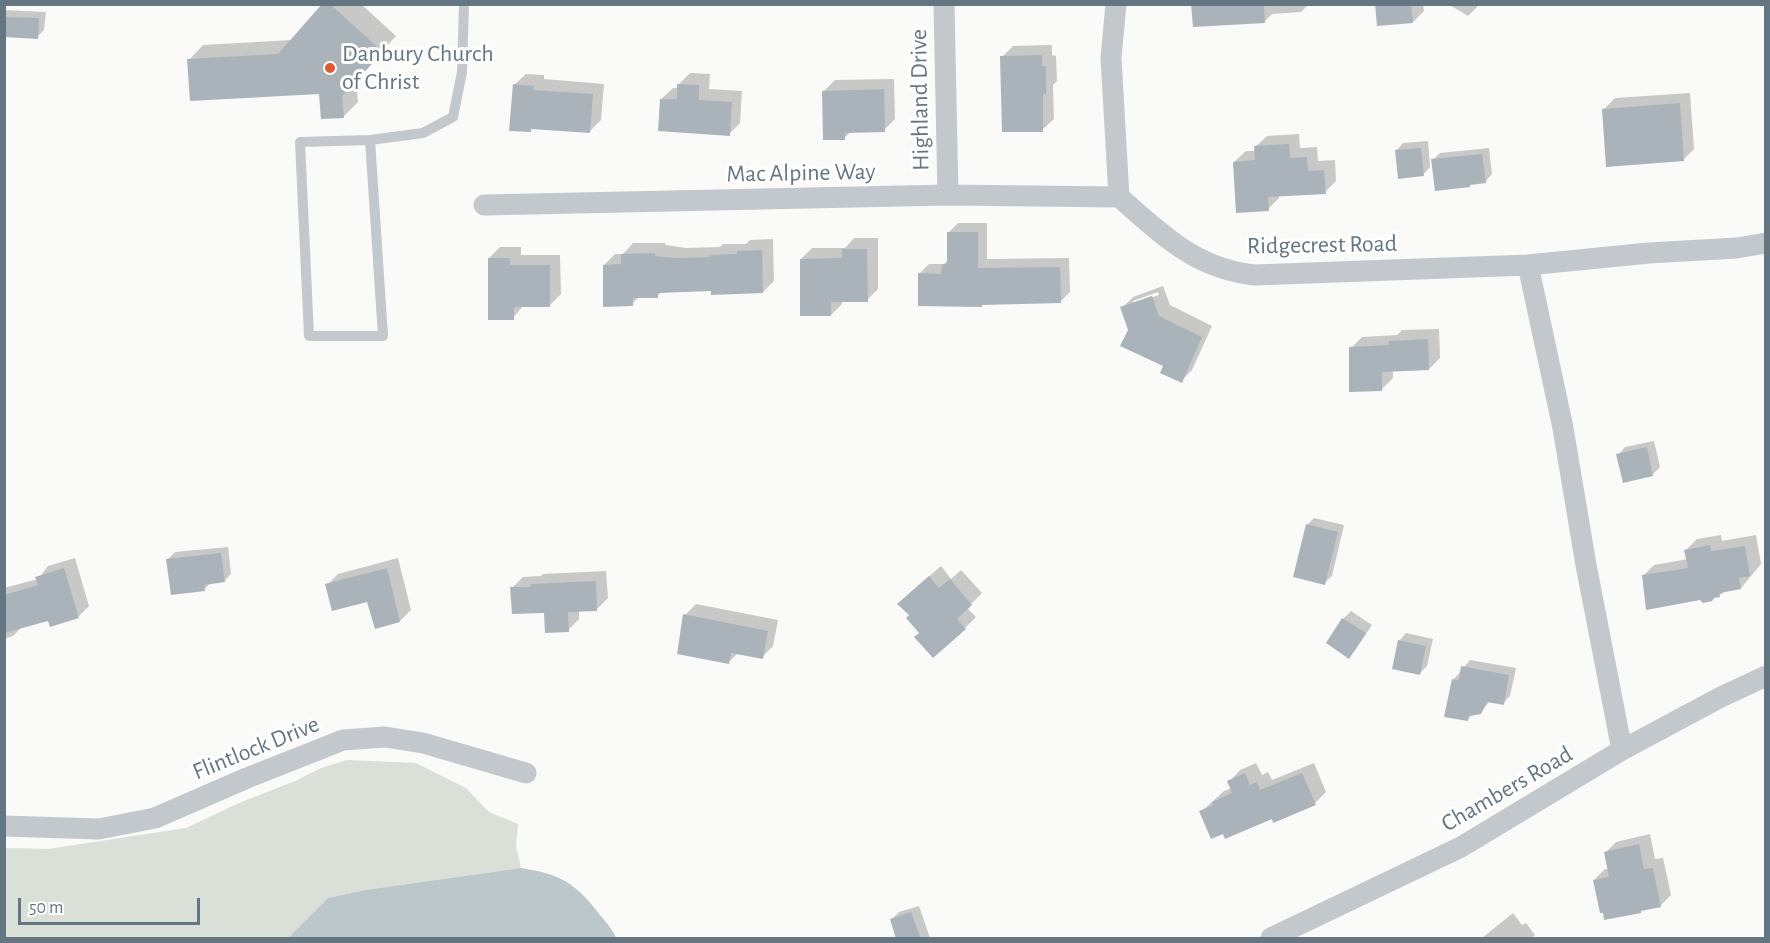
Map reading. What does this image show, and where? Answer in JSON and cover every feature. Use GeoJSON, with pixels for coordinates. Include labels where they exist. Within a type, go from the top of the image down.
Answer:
{"type":"FeatureCollection","features":[{"type":"Feature","properties":{"kind":"street","name":"Highland Drive"},"geometry":{"type":"LineString","coordinates":[[944,4],[948,195]]}},
{"type":"Feature","properties":{"kind":"street"},"geometry":{"type":"LineString","coordinates":[[1116,4],[1111,58],[1119,197]]}},
{"type":"Feature","properties":{"kind":"street","name":"Mac Alpine Way"},"geometry":{"type":"LineString","coordinates":[[484,205],[948,195],[1119,197]]}},
{"type":"Feature","properties":{"kind":"street","name":"Ridgecrest Road"},"geometry":{"type":"LineString","coordinates":[[1119,197],[1163,235],[1196,258],[1234,273],[1267,274],[1528,265],[1737,248],[1766,243]]}},
{"type":"Feature","properties":{"kind":"street"},"geometry":{"type":"LineString","coordinates":[[1528,265],[1563,428],[1586,565],[1622,750]]}},
{"type":"Feature","properties":{"kind":"street","name":"Chambers Road"},"geometry":{"type":"LineString","coordinates":[[1271,939],[1461,847],[1622,750],[1766,676]]}},
{"type":"Feature","properties":{"kind":"street","name":"Flintlock Drive"},"geometry":{"type":"LineString","coordinates":[[4,826],[99,830],[155,818],[343,740],[385,737],[423,743],[526,773]]}},
{"type":"Feature","properties":{"kind":"lane"},"geometry":{"type":"LineString","coordinates":[[370,140],[383,336],[309,336],[300,142],[370,140],[423,133],[453,117],[462,72],[464,4]]}},
{"type":"Feature","properties":{"kind":"shaded area"},"geometry":{"type":"Polygon","coordinates":[[[347,760],[416,763],[466,788],[489,812],[518,824],[516,846],[521,868],[365,890],[328,898],[288,938],[5,938],[5,848],[48,849],[186,828],[321,768],[347,760]]]}},
{"type":"Feature","properties":{"kind":"shaded area"},"geometry":{"type":"Polygon","coordinates":[[[521,868],[557,877],[575,888],[591,904],[616,938],[288,938],[328,898],[365,890],[521,868]]]}},
{"type":"Feature","properties":{"kind":"building"},"geometry":{"type":"Polygon","coordinates":[[[322,4],[330,4],[383,52],[342,96],[344,118],[321,119],[319,94],[190,101],[187,59],[278,54],[322,4]]]}},
{"type":"Feature","properties":{"kind":"building"},"geometry":{"type":"Polygon","coordinates":[[[1191,4],[1264,4],[1265,23],[1193,27],[1191,4]]]}},
{"type":"Feature","properties":{"kind":"building"},"geometry":{"type":"Polygon","coordinates":[[[1375,4],[1411,4],[1413,23],[1377,26],[1375,4]]]}},
{"type":"Feature","properties":{"kind":"building"},"geometry":{"type":"Polygon","coordinates":[[[4,17],[39,18],[38,39],[4,37],[4,17]]]}},
{"type":"Feature","properties":{"kind":"building"},"geometry":{"type":"Polygon","coordinates":[[[1042,55],[1042,66],[1046,66],[1043,132],[1002,132],[1000,56],[1042,55]]]}},
{"type":"Feature","properties":{"kind":"building"},"geometry":{"type":"Polygon","coordinates":[[[513,84],[534,86],[534,90],[593,94],[590,133],[531,129],[531,132],[509,131],[513,84]]]}},
{"type":"Feature","properties":{"kind":"building"},"geometry":{"type":"Polygon","coordinates":[[[677,84],[699,85],[699,100],[732,102],[730,136],[658,131],[660,99],[677,99],[677,84]]]}},
{"type":"Feature","properties":{"kind":"building"},"geometry":{"type":"Polygon","coordinates":[[[884,89],[885,132],[845,133],[845,140],[823,140],[822,91],[884,89]]]}},
{"type":"Feature","properties":{"kind":"building"},"geometry":{"type":"Polygon","coordinates":[[[1680,103],[1684,161],[1606,167],[1602,109],[1680,103]]]}},
{"type":"Feature","properties":{"kind":"building"},"geometry":{"type":"Polygon","coordinates":[[[1289,144],[1290,158],[1307,157],[1308,171],[1324,170],[1326,194],[1268,197],[1269,211],[1236,213],[1233,162],[1255,160],[1254,146],[1289,144]]]}},
{"type":"Feature","properties":{"kind":"building"},"geometry":{"type":"Polygon","coordinates":[[[1421,148],[1424,176],[1398,179],[1395,150],[1421,148]]]}},
{"type":"Feature","properties":{"kind":"building"},"geometry":{"type":"Polygon","coordinates":[[[1482,154],[1486,183],[1435,191],[1431,159],[1482,154]]]}},
{"type":"Feature","properties":{"kind":"building"},"geometry":{"type":"Polygon","coordinates":[[[947,232],[978,232],[978,268],[1060,267],[1061,303],[982,305],[982,307],[918,306],[918,273],[941,274],[942,264],[947,264],[947,232]]]}},
{"type":"Feature","properties":{"kind":"building"},"geometry":{"type":"Polygon","coordinates":[[[842,249],[867,249],[868,302],[831,302],[831,316],[800,316],[800,259],[842,258],[842,249]]]}},
{"type":"Feature","properties":{"kind":"building"},"geometry":{"type":"Polygon","coordinates":[[[762,250],[763,293],[711,295],[711,291],[658,293],[658,298],[633,298],[633,306],[603,307],[603,265],[621,264],[621,254],[655,253],[655,256],[675,258],[710,257],[710,255],[737,254],[737,251],[762,250]]]}},
{"type":"Feature","properties":{"kind":"building"},"geometry":{"type":"Polygon","coordinates":[[[488,258],[510,258],[510,265],[550,265],[550,307],[514,307],[514,320],[488,320],[488,258]]]}},
{"type":"Feature","properties":{"kind":"building"},"geometry":{"type":"Polygon","coordinates":[[[1152,296],[1159,316],[1202,337],[1182,383],[1160,373],[1163,366],[1120,346],[1128,330],[1120,307],[1152,296]]]}},
{"type":"Feature","properties":{"kind":"building"},"geometry":{"type":"Polygon","coordinates":[[[1428,339],[1429,370],[1382,372],[1382,391],[1349,392],[1349,347],[1389,345],[1389,341],[1428,339]]]}},
{"type":"Feature","properties":{"kind":"building"},"geometry":{"type":"Polygon","coordinates":[[[1647,447],[1653,476],[1623,483],[1616,454],[1647,447]]]}},
{"type":"Feature","properties":{"kind":"building"},"geometry":{"type":"Polygon","coordinates":[[[1306,524],[1338,532],[1325,585],[1293,577],[1306,524]]]}},
{"type":"Feature","properties":{"kind":"building"},"geometry":{"type":"Polygon","coordinates":[[[1710,545],[1711,551],[1745,546],[1750,576],[1739,578],[1741,589],[1719,594],[1720,597],[1703,603],[1700,600],[1646,610],[1642,575],[1688,568],[1684,550],[1710,545]]]}},
{"type":"Feature","properties":{"kind":"building"},"geometry":{"type":"Polygon","coordinates":[[[221,553],[225,582],[204,585],[205,591],[171,595],[166,559],[221,553]]]}},
{"type":"Feature","properties":{"kind":"building"},"geometry":{"type":"Polygon","coordinates":[[[64,568],[79,618],[50,627],[48,621],[4,633],[4,595],[38,585],[35,577],[64,568]]]}},
{"type":"Feature","properties":{"kind":"building"},"geometry":{"type":"Polygon","coordinates":[[[387,568],[400,622],[375,629],[367,602],[332,611],[325,584],[387,568]]]}},
{"type":"Feature","properties":{"kind":"building"},"geometry":{"type":"Polygon","coordinates":[[[929,576],[939,588],[950,579],[972,605],[957,619],[966,629],[933,658],[914,637],[919,633],[906,618],[909,615],[897,604],[929,576]]]}},
{"type":"Feature","properties":{"kind":"building"},"geometry":{"type":"Polygon","coordinates":[[[596,581],[597,611],[568,612],[569,632],[545,633],[544,613],[512,614],[510,587],[596,581]]]}},
{"type":"Feature","properties":{"kind":"building"},"geometry":{"type":"Polygon","coordinates":[[[683,614],[768,631],[763,659],[731,653],[729,664],[677,654],[683,614]]]}},
{"type":"Feature","properties":{"kind":"building"},"geometry":{"type":"Polygon","coordinates":[[[1342,618],[1366,633],[1349,659],[1326,643],[1342,618]]]}},
{"type":"Feature","properties":{"kind":"building"},"geometry":{"type":"Polygon","coordinates":[[[1398,640],[1426,646],[1420,675],[1392,669],[1398,640]]]}},
{"type":"Feature","properties":{"kind":"building"},"geometry":{"type":"Polygon","coordinates":[[[1461,666],[1509,675],[1504,705],[1487,702],[1481,714],[1469,716],[1468,721],[1444,717],[1452,679],[1459,680],[1461,666]]]}},
{"type":"Feature","properties":{"kind":"building"},"geometry":{"type":"Polygon","coordinates":[[[1245,773],[1250,785],[1257,782],[1260,790],[1302,773],[1316,805],[1273,823],[1272,819],[1225,839],[1223,834],[1211,839],[1199,811],[1232,793],[1227,781],[1245,773]]]}},
{"type":"Feature","properties":{"kind":"building"},"geometry":{"type":"Polygon","coordinates":[[[1639,844],[1644,869],[1653,868],[1661,907],[1604,920],[1603,913],[1600,913],[1593,880],[1609,877],[1604,852],[1639,844]]]}},
{"type":"Feature","properties":{"kind":"building"},"geometry":{"type":"Polygon","coordinates":[[[911,912],[921,939],[896,939],[890,919],[911,912]]]}},
{"type":"Feature","properties":{"kind":"place","name":"Danbury Church of Christ"},"geometry":{"type":"Point","coordinates":[330,68]}}]}
